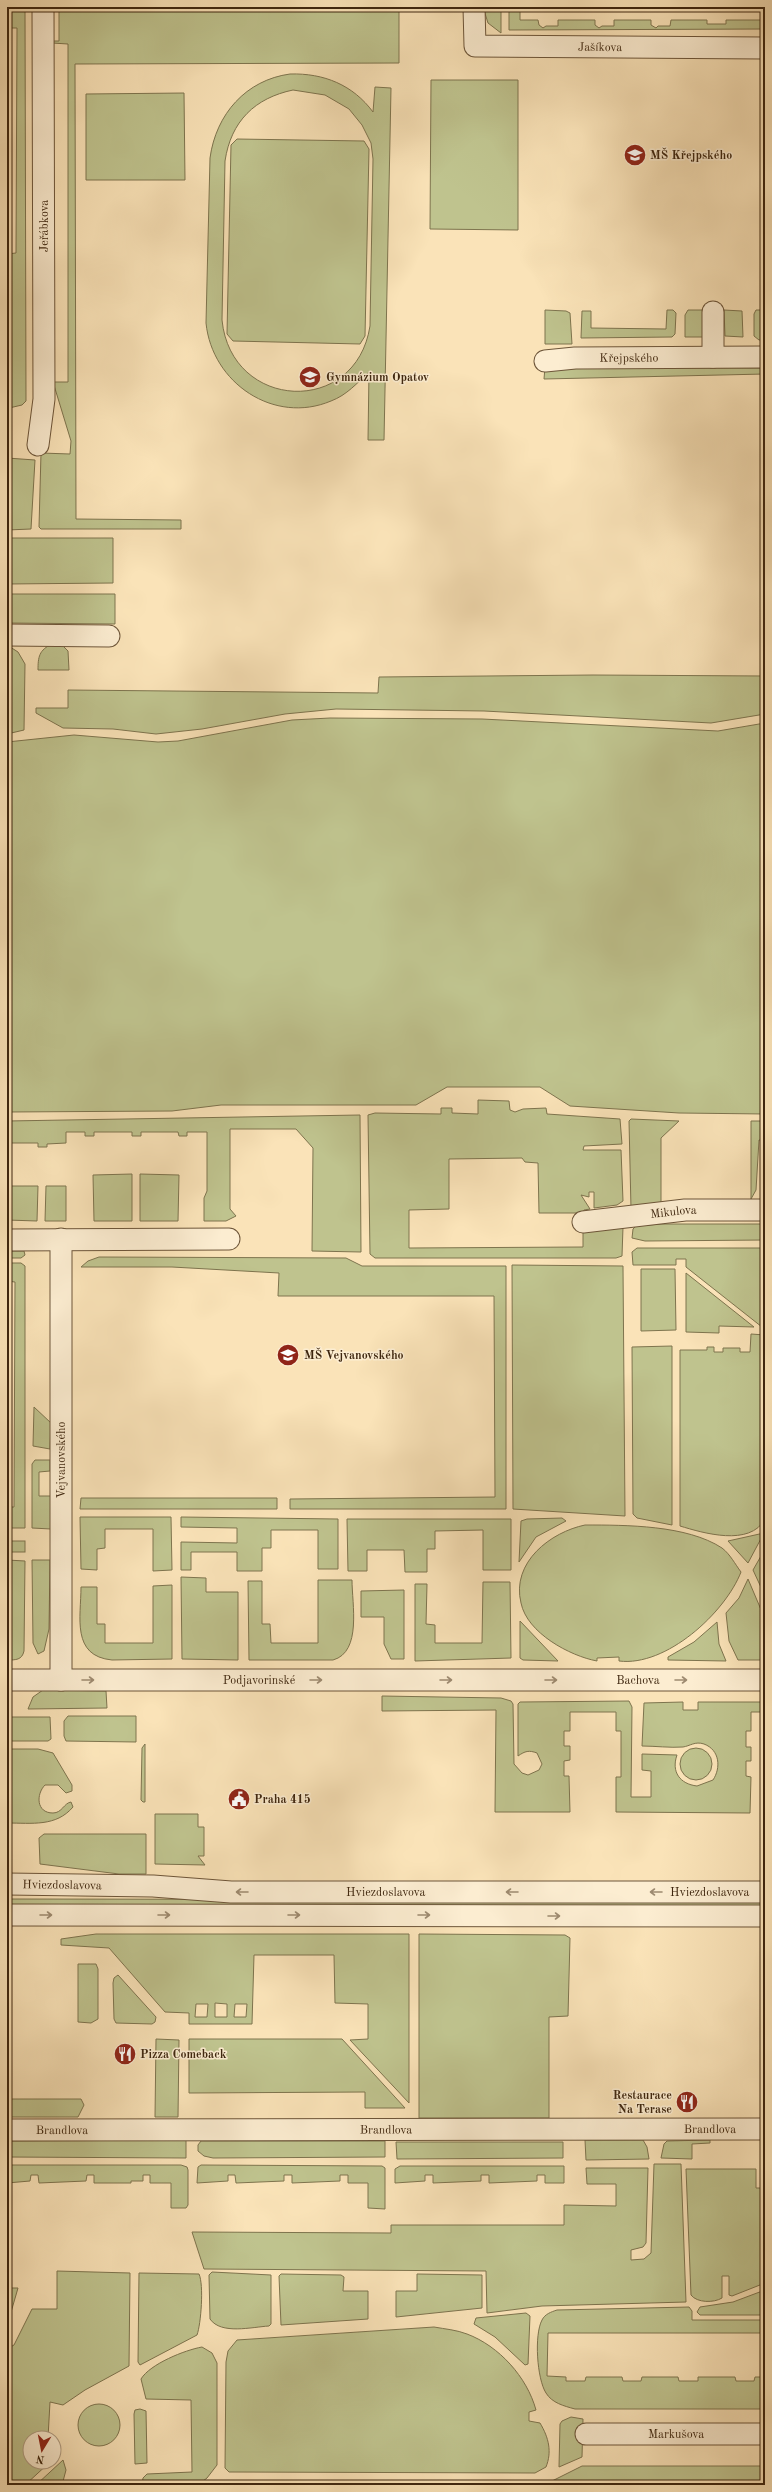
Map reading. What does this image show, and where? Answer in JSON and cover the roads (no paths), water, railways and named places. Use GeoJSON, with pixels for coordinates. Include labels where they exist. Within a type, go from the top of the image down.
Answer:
{"type":"FeatureCollection","features":[{"type":"Feature","properties":{"kind":"street","name":"Jeřábkova"},"geometry":{"type":"LineString","coordinates":[[38,445],[44,399],[43,7]]}},
{"type":"Feature","properties":{"kind":"street","name":"Jašíkova"},"geometry":{"type":"LineString","coordinates":[[474,7],[475,46],[765,48]]}},
{"type":"Feature","properties":{"kind":"street"},"geometry":{"type":"LineString","coordinates":[[713,312],[713,357]]}},
{"type":"Feature","properties":{"kind":"street","name":"Křejpského"},"geometry":{"type":"LineString","coordinates":[[545,361],[575,358],[765,357]]}},
{"type":"Feature","properties":{"kind":"street"},"geometry":{"type":"LineString","coordinates":[[7,635],[109,636]]}},
{"type":"Feature","properties":{"kind":"street","name":"Mikulova"},"geometry":{"type":"LineString","coordinates":[[583,1222],[685,1210],[765,1210]]}},
{"type":"Feature","properties":{"kind":"street","name":"Vejvanovského"},"geometry":{"type":"LineString","coordinates":[[61,1239],[61,1680]]}},
{"type":"Feature","properties":{"kind":"street"},"geometry":{"type":"LineString","coordinates":[[7,1240],[229,1239]]}},
{"type":"Feature","properties":{"kind":"street","name":"Podjavorinské"},"geometry":{"type":"LineString","coordinates":[[7,1680],[512,1680]]}},
{"type":"Feature","properties":{"kind":"street","name":"Bachova"},"geometry":{"type":"LineString","coordinates":[[512,1680],[765,1680]]}},
{"type":"Feature","properties":{"kind":"street","name":"Hviezdoslavova"},"geometry":{"type":"LineString","coordinates":[[7,1884],[153,1886],[231,1892],[765,1892]]}},
{"type":"Feature","properties":{"kind":"street","name":"Hviezdoslavova"},"geometry":{"type":"LineString","coordinates":[[7,1914],[765,1916]]}},
{"type":"Feature","properties":{"kind":"street","name":"Brandlova"},"geometry":{"type":"LineString","coordinates":[[7,2130],[765,2129]]}},
{"type":"Feature","properties":{"kind":"street","name":"Markušova"},"geometry":{"type":"LineString","coordinates":[[586,2434],[765,2434]]}},
{"type":"Feature","properties":{"kind":"place","name":"MŠ Křejpského"},"geometry":{"type":"Point","coordinates":[635,155]}},
{"type":"Feature","properties":{"kind":"place","name":"Gymnázium Opatov"},"geometry":{"type":"Point","coordinates":[310,377]}},
{"type":"Feature","properties":{"kind":"place","name":"MŠ Vejvanovského"},"geometry":{"type":"Point","coordinates":[288,1355]}},
{"type":"Feature","properties":{"kind":"place","name":"Praha 415"},"geometry":{"type":"Point","coordinates":[239,1799]}},
{"type":"Feature","properties":{"kind":"place","name":"Pizza Comeback"},"geometry":{"type":"Point","coordinates":[125,2054]}},
{"type":"Feature","properties":{"kind":"place","name":"Restaurace Na Terase"},"geometry":{"type":"Point","coordinates":[687,2102]}}]}
